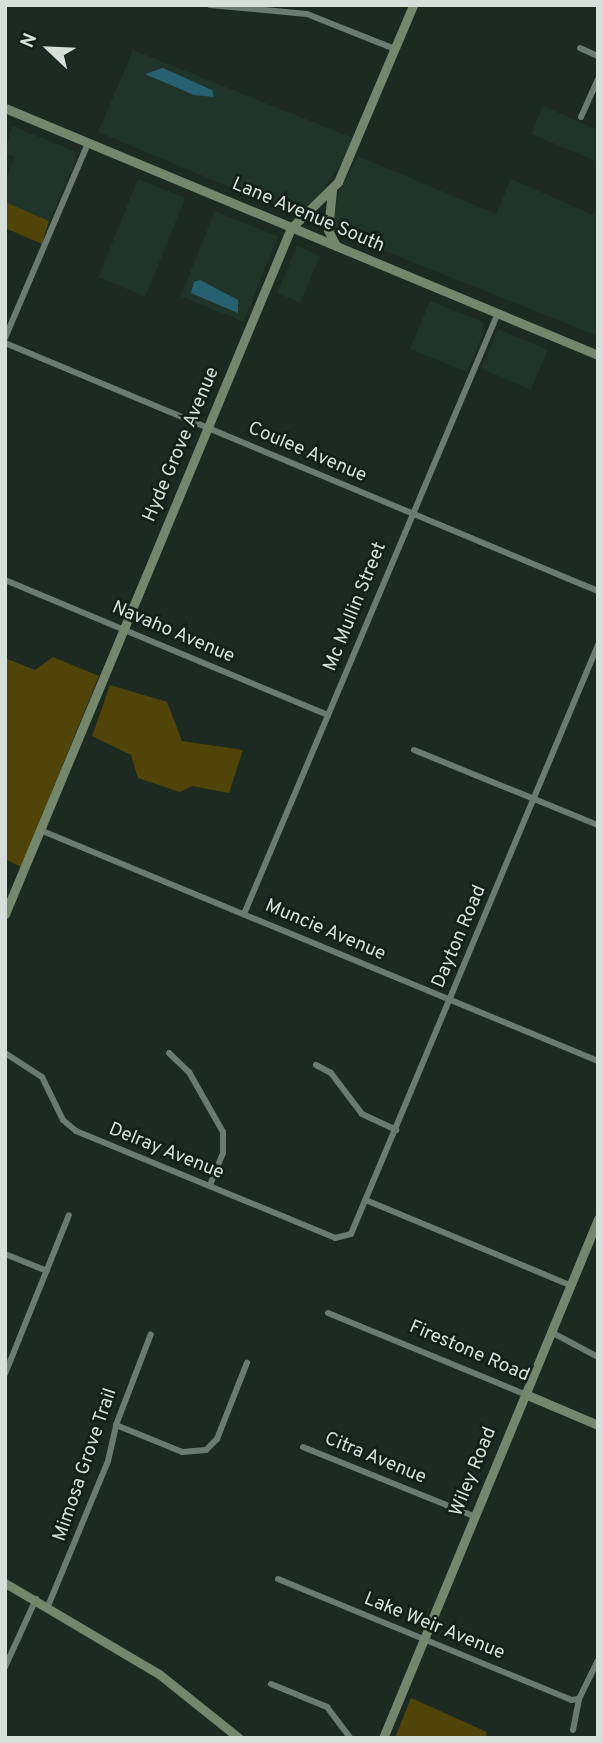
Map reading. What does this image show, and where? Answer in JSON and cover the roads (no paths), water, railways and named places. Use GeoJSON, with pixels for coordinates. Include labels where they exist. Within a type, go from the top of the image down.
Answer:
{"type":"FeatureCollection","features":[{"type":"Feature","properties":{"kind":"street"},"geometry":{"type":"LineString","coordinates":[[210,5],[307,14],[395,49]]}},
{"type":"Feature","properties":{"kind":"street","name":"Hyde Grove Avenue"},"geometry":{"type":"LineString","coordinates":[[5,914],[291,228],[332,190],[413,5]]}},
{"type":"Feature","properties":{"kind":"street"},"geometry":{"type":"LineString","coordinates":[[580,48],[598,56]]}},
{"type":"Feature","properties":{"kind":"street"},"geometry":{"type":"LineString","coordinates":[[581,117],[598,79]]}},
{"type":"Feature","properties":{"kind":"street","name":"Lane Avenue South"},"geometry":{"type":"LineString","coordinates":[[5,108],[598,355]]}},
{"type":"Feature","properties":{"kind":"street"},"geometry":{"type":"LineString","coordinates":[[5,338],[88,143]]}},
{"type":"Feature","properties":{"kind":"street"},"geometry":{"type":"LineString","coordinates":[[332,190],[328,230],[336,246]]}},
{"type":"Feature","properties":{"kind":"street","name":"Mc Mullin Street"},"geometry":{"type":"LineString","coordinates":[[244,914],[498,313]]}},
{"type":"Feature","properties":{"kind":"street","name":"Coulee Avenue"},"geometry":{"type":"LineString","coordinates":[[5,344],[598,591]]}},
{"type":"Feature","properties":{"kind":"street","name":"Navaho Avenue"},"geometry":{"type":"LineString","coordinates":[[5,580],[328,715]]}},
{"type":"Feature","properties":{"kind":"street","name":"Dayton Road"},"geometry":{"type":"LineString","coordinates":[[346,1237],[368,1201],[598,645]]}},
{"type":"Feature","properties":{"kind":"street"},"geometry":{"type":"LineString","coordinates":[[414,750],[598,825]]}},
{"type":"Feature","properties":{"kind":"street","name":"Muncie Avenue"},"geometry":{"type":"LineString","coordinates":[[40,830],[598,1061]]}},
{"type":"Feature","properties":{"kind":"street","name":"Delray Avenue"},"geometry":{"type":"LineString","coordinates":[[5,1053],[42,1077],[64,1120],[76,1130],[335,1238],[346,1237]]}},
{"type":"Feature","properties":{"kind":"street"},"geometry":{"type":"LineString","coordinates":[[169,1053],[189,1072],[223,1132],[223,1153],[210,1186]]}},
{"type":"Feature","properties":{"kind":"street"},"geometry":{"type":"LineString","coordinates":[[316,1065],[331,1073],[362,1114],[397,1130]]}},
{"type":"Feature","properties":{"kind":"street"},"geometry":{"type":"LineString","coordinates":[[368,1201],[570,1285]]}},
{"type":"Feature","properties":{"kind":"street"},"geometry":{"type":"LineString","coordinates":[[5,1374],[69,1215]]}},
{"type":"Feature","properties":{"kind":"street","name":"Wiley Road"},"geometry":{"type":"LineString","coordinates":[[383,1738],[598,1219]]}},
{"type":"Feature","properties":{"kind":"street"},"geometry":{"type":"LineString","coordinates":[[5,1254],[47,1271]]}},
{"type":"Feature","properties":{"kind":"street","name":"Firestone Road"},"geometry":{"type":"LineString","coordinates":[[328,1312],[598,1424]]}},
{"type":"Feature","properties":{"kind":"street"},"geometry":{"type":"LineString","coordinates":[[551,1332],[598,1357]]}},
{"type":"Feature","properties":{"kind":"street","name":"Mimosa Grove Trail"},"geometry":{"type":"LineString","coordinates":[[48,1606],[108,1461],[116,1425],[151,1334]]}},
{"type":"Feature","properties":{"kind":"street"},"geometry":{"type":"LineString","coordinates":[[116,1425],[182,1452],[206,1450],[216,1439],[247,1363]]}},
{"type":"Feature","properties":{"kind":"street","name":"Citra Avenue"},"geometry":{"type":"LineString","coordinates":[[303,1447],[474,1516]]}},
{"type":"Feature","properties":{"kind":"street","name":"Lake Weir Avenue"},"geometry":{"type":"LineString","coordinates":[[278,1579],[571,1700],[579,1699]]}},
{"type":"Feature","properties":{"kind":"street"},"geometry":{"type":"LineString","coordinates":[[5,1583],[163,1676],[239,1738]]}},
{"type":"Feature","properties":{"kind":"street"},"geometry":{"type":"LineString","coordinates":[[5,1667],[36,1599]]}},
{"type":"Feature","properties":{"kind":"street"},"geometry":{"type":"LineString","coordinates":[[573,1730],[579,1699],[598,1660]]}},
{"type":"Feature","properties":{"kind":"street"},"geometry":{"type":"LineString","coordinates":[[271,1684],[327,1707],[350,1738]]}},
{"type":"Feature","properties":{"kind":"water"},"geometry":{"type":"Polygon","coordinates":[[[163,68],[212,90],[214,97],[194,95],[145,74],[163,68]]]}},
{"type":"Feature","properties":{"kind":"water"},"geometry":{"type":"Polygon","coordinates":[[[200,280],[238,300],[238,313],[191,293],[194,282],[200,280]]]}}]}
